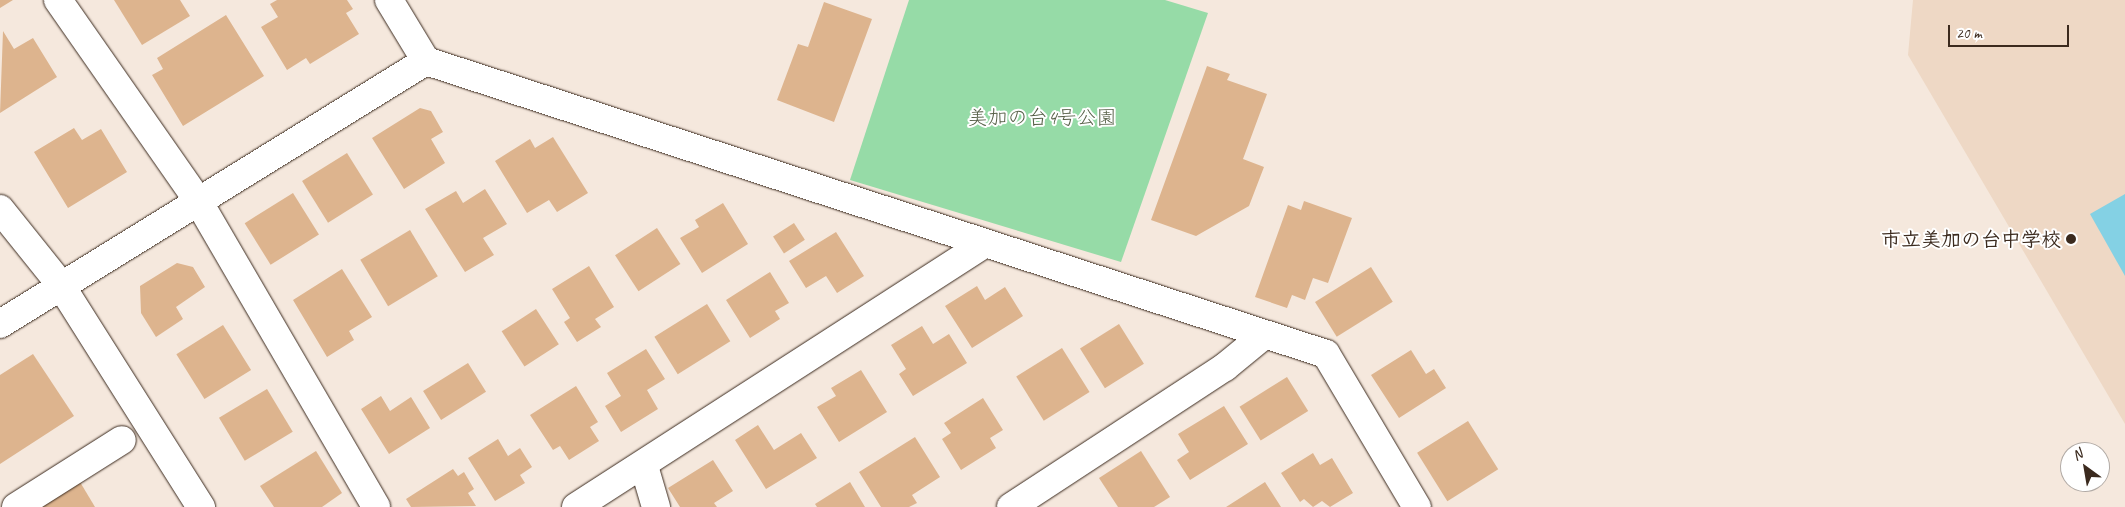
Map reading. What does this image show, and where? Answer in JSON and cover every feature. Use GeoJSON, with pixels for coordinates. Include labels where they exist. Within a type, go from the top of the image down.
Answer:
{"type":"FeatureCollection","features":[{"type":"Feature","properties":{"kind":"street"},"geometry":{"type":"LineString","coordinates":[[58,0],[197,199],[376,507]]}},
{"type":"Feature","properties":{"kind":"street"},"geometry":{"type":"LineString","coordinates":[[389,0],[426,61],[983,245],[1326,354],[1417,507]]}},
{"type":"Feature","properties":{"kind":"street"},"geometry":{"type":"LineString","coordinates":[[0,324],[60,284],[197,199],[426,61]]}},
{"type":"Feature","properties":{"kind":"street"},"geometry":{"type":"LineString","coordinates":[[0,209],[60,284],[201,507]]}},
{"type":"Feature","properties":{"kind":"street"},"geometry":{"type":"LineString","coordinates":[[576,507],[644,466],[983,245]]}},
{"type":"Feature","properties":{"kind":"street"},"geometry":{"type":"LineString","coordinates":[[1011,507],[1224,367],[1264,335]]}},
{"type":"Feature","properties":{"kind":"street"},"geometry":{"type":"LineString","coordinates":[[16,507],[122,440]]}},
{"type":"Feature","properties":{"kind":"street"},"geometry":{"type":"LineString","coordinates":[[644,466],[656,507]]}},
{"type":"Feature","properties":{"kind":"shaded area","name":"市立美加の台中学校"},"geometry":{"type":"Polygon","coordinates":[[[1913,0],[2125,0],[2125,424],[1908,55],[1913,0]]]}},
{"type":"Feature","properties":{"kind":"green space","name":"美加の台4号公園"},"geometry":{"type":"Polygon","coordinates":[[[909,0],[1165,0],[1208,13],[1121,262],[850,180],[909,0]]]}},
{"type":"Feature","properties":{"kind":"water"},"geometry":{"type":"Polygon","coordinates":[[[2125,194],[2125,276],[2090,214],[2125,194]]]}},
{"type":"Feature","properties":{"kind":"building"},"geometry":{"type":"Polygon","coordinates":[[[0,0],[13,0],[0,8],[0,0]]]}},
{"type":"Feature","properties":{"kind":"building"},"geometry":{"type":"Polygon","coordinates":[[[114,0],[180,0],[190,16],[142,45],[114,0]]]}},
{"type":"Feature","properties":{"kind":"building"},"geometry":{"type":"Polygon","coordinates":[[[277,0],[347,0],[353,9],[346,13],[359,34],[310,64],[306,58],[287,70],[261,27],[278,17],[270,4],[277,0]]]}},
{"type":"Feature","properties":{"kind":"building"},"geometry":{"type":"Polygon","coordinates":[[[824,2],[872,19],[834,122],[777,100],[798,44],[808,47],[824,2]]]}},
{"type":"Feature","properties":{"kind":"building"},"geometry":{"type":"Polygon","coordinates":[[[226,15],[264,76],[183,126],[152,75],[163,69],[157,58],[226,15]]]}},
{"type":"Feature","properties":{"kind":"building"},"geometry":{"type":"Polygon","coordinates":[[[3,31],[14,49],[33,38],[57,77],[0,113],[3,31]]]}},
{"type":"Feature","properties":{"kind":"building"},"geometry":{"type":"Polygon","coordinates":[[[1207,66],[1230,74],[1227,80],[1267,94],[1243,159],[1264,167],[1249,206],[1196,236],[1151,220],[1207,66]]]}},
{"type":"Feature","properties":{"kind":"building"},"geometry":{"type":"Polygon","coordinates":[[[420,108],[431,111],[443,132],[431,139],[445,163],[404,189],[372,138],[420,108]]]}},
{"type":"Feature","properties":{"kind":"building"},"geometry":{"type":"Polygon","coordinates":[[[74,128],[82,140],[101,129],[127,172],[68,208],[34,152],[74,128]]]}},
{"type":"Feature","properties":{"kind":"building"},"geometry":{"type":"Polygon","coordinates":[[[553,137],[588,193],[557,212],[549,200],[527,213],[495,161],[530,139],[535,148],[553,137]]]}},
{"type":"Feature","properties":{"kind":"building"},"geometry":{"type":"Polygon","coordinates":[[[347,153],[373,195],[328,223],[302,181],[347,153]]]}},
{"type":"Feature","properties":{"kind":"building"},"geometry":{"type":"Polygon","coordinates":[[[485,189],[507,224],[483,238],[494,255],[465,272],[425,209],[456,191],[463,203],[485,189]]]}},
{"type":"Feature","properties":{"kind":"building"},"geometry":{"type":"Polygon","coordinates":[[[293,193],[319,235],[271,265],[245,223],[293,193]]]}},
{"type":"Feature","properties":{"kind":"building"},"geometry":{"type":"Polygon","coordinates":[[[1304,201],[1352,218],[1328,283],[1313,278],[1305,300],[1292,295],[1287,308],[1255,297],[1288,205],[1301,210],[1304,201]]]}},
{"type":"Feature","properties":{"kind":"building"},"geometry":{"type":"Polygon","coordinates":[[[723,203],[748,244],[702,273],[680,238],[699,227],[695,220],[723,203]]]}},
{"type":"Feature","properties":{"kind":"building"},"geometry":{"type":"Polygon","coordinates":[[[794,223],[805,240],[784,253],[773,237],[794,223]]]}},
{"type":"Feature","properties":{"kind":"building"},"geometry":{"type":"Polygon","coordinates":[[[657,228],[680,264],[638,291],[615,255],[657,228]]]}},
{"type":"Feature","properties":{"kind":"building"},"geometry":{"type":"Polygon","coordinates":[[[410,230],[438,276],[388,306],[360,260],[410,230]]]}},
{"type":"Feature","properties":{"kind":"building"},"geometry":{"type":"Polygon","coordinates":[[[836,232],[864,276],[837,293],[826,276],[806,288],[789,261],[836,232]]]}},
{"type":"Feature","properties":{"kind":"building"},"geometry":{"type":"Polygon","coordinates":[[[177,263],[193,267],[205,287],[176,307],[183,319],[156,337],[141,313],[140,286],[177,263]]]}},
{"type":"Feature","properties":{"kind":"building"},"geometry":{"type":"Polygon","coordinates":[[[589,266],[614,307],[595,319],[601,327],[577,342],[564,322],[570,318],[552,289],[589,266]]]}},
{"type":"Feature","properties":{"kind":"building"},"geometry":{"type":"Polygon","coordinates":[[[1371,267],[1393,302],[1337,337],[1315,302],[1371,267]]]}},
{"type":"Feature","properties":{"kind":"building"},"geometry":{"type":"Polygon","coordinates":[[[342,269],[372,317],[349,331],[354,340],[327,357],[293,300],[342,269]]]}},
{"type":"Feature","properties":{"kind":"building"},"geometry":{"type":"Polygon","coordinates":[[[770,272],[789,303],[775,311],[780,319],[750,338],[726,300],[770,272]]]}},
{"type":"Feature","properties":{"kind":"building"},"geometry":{"type":"Polygon","coordinates":[[[977,286],[985,300],[1005,287],[1023,316],[972,348],[945,306],[977,286]]]}},
{"type":"Feature","properties":{"kind":"building"},"geometry":{"type":"Polygon","coordinates":[[[707,304],[730,341],[678,374],[654,337],[707,304]]]}},
{"type":"Feature","properties":{"kind":"building"},"geometry":{"type":"Polygon","coordinates":[[[536,309],[559,344],[524,367],[502,331],[536,309]]]}},
{"type":"Feature","properties":{"kind":"building"},"geometry":{"type":"Polygon","coordinates":[[[1119,324],[1144,364],[1105,388],[1080,348],[1119,324]]]}},
{"type":"Feature","properties":{"kind":"building"},"geometry":{"type":"Polygon","coordinates":[[[223,325],[251,370],[204,399],[176,354],[223,325]]]}},
{"type":"Feature","properties":{"kind":"building"},"geometry":{"type":"Polygon","coordinates":[[[922,326],[933,344],[949,334],[967,363],[913,396],[899,374],[906,369],[891,345],[922,326]]]}},
{"type":"Feature","properties":{"kind":"building"},"geometry":{"type":"Polygon","coordinates":[[[1062,348],[1090,392],[1044,421],[1016,377],[1062,348]]]}},
{"type":"Feature","properties":{"kind":"building"},"geometry":{"type":"Polygon","coordinates":[[[646,349],[665,379],[647,390],[658,409],[621,432],[605,406],[621,396],[607,373],[646,349]]]}},
{"type":"Feature","properties":{"kind":"building"},"geometry":{"type":"Polygon","coordinates":[[[1411,350],[1426,374],[1434,369],[1446,388],[1399,418],[1371,375],[1411,350]]]}},
{"type":"Feature","properties":{"kind":"building"},"geometry":{"type":"Polygon","coordinates":[[[33,354],[74,416],[0,464],[0,375],[33,354]]]}},
{"type":"Feature","properties":{"kind":"building"},"geometry":{"type":"Polygon","coordinates":[[[468,363],[486,392],[441,420],[423,391],[468,363]]]}},
{"type":"Feature","properties":{"kind":"building"},"geometry":{"type":"Polygon","coordinates":[[[861,370],[887,412],[839,442],[817,407],[836,396],[831,388],[861,370]]]}},
{"type":"Feature","properties":{"kind":"building"},"geometry":{"type":"Polygon","coordinates":[[[1287,377],[1308,411],[1261,441],[1240,407],[1287,377]]]}},
{"type":"Feature","properties":{"kind":"building"},"geometry":{"type":"Polygon","coordinates":[[[576,386],[598,422],[590,427],[599,441],[569,460],[560,446],[553,450],[530,415],[576,386]]]}},
{"type":"Feature","properties":{"kind":"building"},"geometry":{"type":"Polygon","coordinates":[[[267,389],[293,432],[245,461],[219,418],[267,389]]]}},
{"type":"Feature","properties":{"kind":"building"},"geometry":{"type":"Polygon","coordinates":[[[381,396],[390,411],[411,397],[430,428],[389,454],[361,409],[381,396]]]}},
{"type":"Feature","properties":{"kind":"building"},"geometry":{"type":"Polygon","coordinates":[[[983,398],[1003,430],[990,438],[996,448],[961,470],[942,439],[951,433],[944,423],[983,398]]]}},
{"type":"Feature","properties":{"kind":"building"},"geometry":{"type":"Polygon","coordinates":[[[1224,406],[1248,444],[1190,480],[1177,460],[1189,452],[1178,434],[1224,406]]]}},
{"type":"Feature","properties":{"kind":"building"},"geometry":{"type":"Polygon","coordinates":[[[1468,421],[1498,469],[1447,501],[1417,453],[1468,421]]]}},
{"type":"Feature","properties":{"kind":"building"},"geometry":{"type":"Polygon","coordinates":[[[758,425],[774,450],[801,433],[817,458],[766,489],[735,440],[758,425]]]}},
{"type":"Feature","properties":{"kind":"building"},"geometry":{"type":"Polygon","coordinates":[[[915,437],[940,477],[912,495],[917,503],[909,507],[881,507],[859,472],[915,437]]]}},
{"type":"Feature","properties":{"kind":"building"},"geometry":{"type":"Polygon","coordinates":[[[498,439],[508,456],[520,448],[532,467],[520,475],[525,483],[495,501],[468,458],[498,439]]]}},
{"type":"Feature","properties":{"kind":"building"},"geometry":{"type":"Polygon","coordinates":[[[316,451],[342,493],[322,507],[274,507],[260,486],[316,451]]]}},
{"type":"Feature","properties":{"kind":"building"},"geometry":{"type":"Polygon","coordinates":[[[1141,451],[1170,497],[1154,507],[1118,507],[1099,478],[1141,451]]]}},
{"type":"Feature","properties":{"kind":"building"},"geometry":{"type":"Polygon","coordinates":[[[1313,453],[1320,465],[1332,458],[1353,493],[1330,507],[1322,501],[1313,507],[1304,499],[1300,502],[1281,473],[1313,453]]]}},
{"type":"Feature","properties":{"kind":"building"},"geometry":{"type":"Polygon","coordinates":[[[713,460],[733,491],[714,503],[717,507],[680,507],[668,488],[713,460]]]}},
{"type":"Feature","properties":{"kind":"building"},"geometry":{"type":"Polygon","coordinates":[[[453,469],[458,476],[464,472],[474,489],[468,493],[476,506],[411,507],[406,499],[453,469]]]}},
{"type":"Feature","properties":{"kind":"building"},"geometry":{"type":"Polygon","coordinates":[[[80,482],[95,507],[40,507],[80,482]]]}},
{"type":"Feature","properties":{"kind":"building"},"geometry":{"type":"Polygon","coordinates":[[[850,482],[865,507],[817,507],[815,504],[850,482]]]}},
{"type":"Feature","properties":{"kind":"building"},"geometry":{"type":"Polygon","coordinates":[[[1265,482],[1281,507],[1226,507],[1237,500],[1265,482]]]}},
{"type":"Feature","properties":{"kind":"place","name":"市立美加の台中学校"},"geometry":{"type":"Point","coordinates":[2071,239]}}]}
